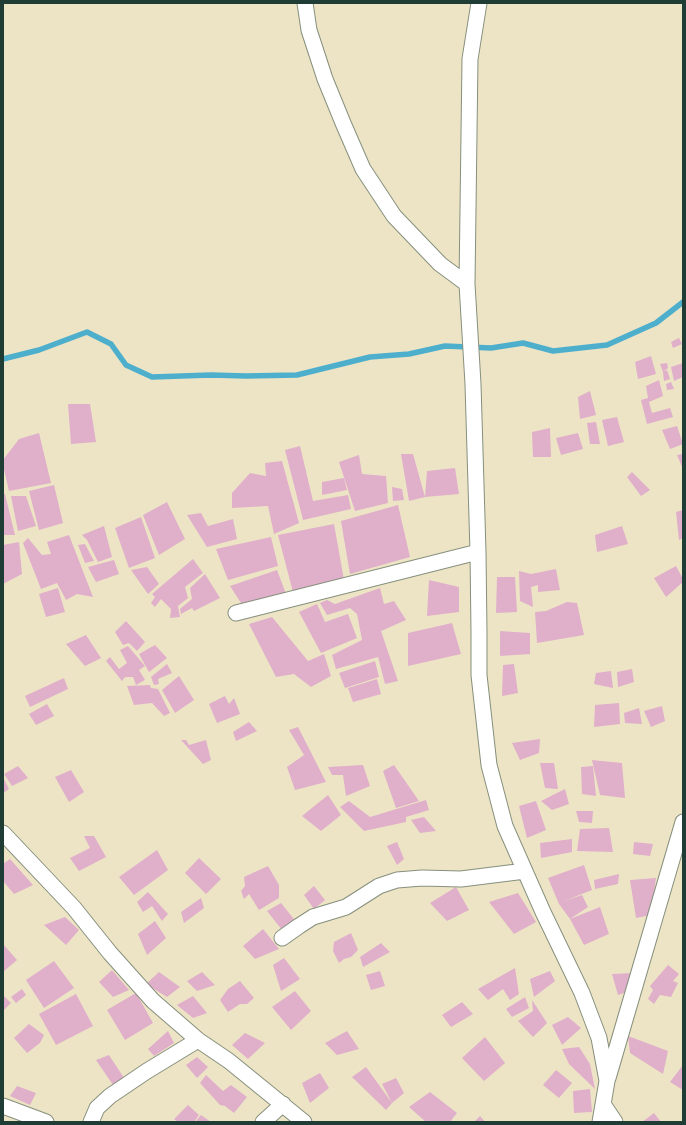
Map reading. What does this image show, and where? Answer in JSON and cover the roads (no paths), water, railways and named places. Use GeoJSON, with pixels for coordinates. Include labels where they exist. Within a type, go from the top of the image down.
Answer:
{"type":"FeatureCollection","features":[{"type":"Feature","properties":{"kind":"street"},"geometry":{"type":"LineString","coordinates":[[305,3],[309,30],[325,79],[363,169],[394,216],[440,264],[467,284]]}},
{"type":"Feature","properties":{"kind":"street"},"geometry":{"type":"LineString","coordinates":[[479,3],[470,59],[467,284],[473,384],[478,552],[479,675],[489,765],[505,826],[584,999],[599,1038],[607,1081]]}},
{"type":"Feature","properties":{"kind":"street"},"geometry":{"type":"LineString","coordinates":[[236,613],[478,552]]}},
{"type":"Feature","properties":{"kind":"street"},"geometry":{"type":"LineString","coordinates":[[600,1122],[607,1081],[683,822]]}},
{"type":"Feature","properties":{"kind":"street"},"geometry":{"type":"LineString","coordinates":[[3,833],[74,908],[110,953],[153,1001],[198,1040],[229,1061],[304,1122]]}},
{"type":"Feature","properties":{"kind":"street"},"geometry":{"type":"LineString","coordinates":[[282,938],[313,917],[346,907],[379,886],[397,880],[422,878],[461,880],[525,871]]}},
{"type":"Feature","properties":{"kind":"street"},"geometry":{"type":"LineString","coordinates":[[91,1122],[98,1108],[110,1096],[147,1071],[198,1040]]}},
{"type":"Feature","properties":{"kind":"street"},"geometry":{"type":"LineString","coordinates":[[263,1122],[283,1104]]}},
{"type":"Feature","properties":{"kind":"street"},"geometry":{"type":"LineString","coordinates":[[603,1104],[615,1122]]}},
{"type":"Feature","properties":{"kind":"street"},"geometry":{"type":"LineString","coordinates":[[3,1106],[46,1122]]}},
{"type":"Feature","properties":{"kind":"waterway"},"geometry":{"type":"LineString","coordinates":[[3,359],[39,350],[87,332],[111,344],[126,365],[152,377],[297,375],[370,357],[409,354],[445,346],[491,348],[523,343],[553,351],[607,345],[656,323],[683,302]]}}]}
